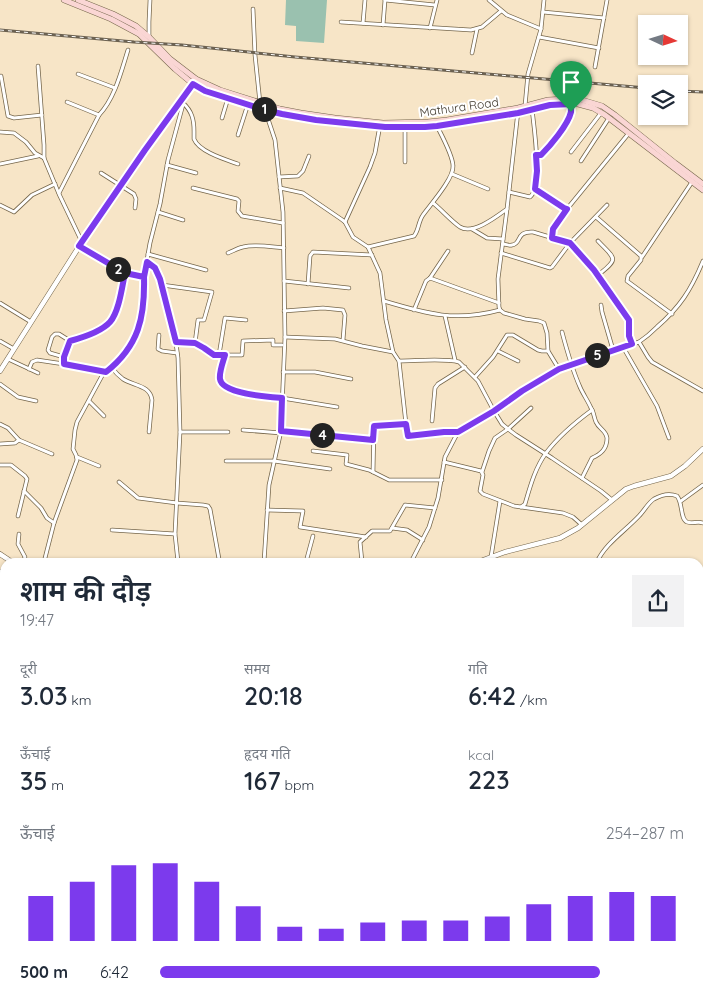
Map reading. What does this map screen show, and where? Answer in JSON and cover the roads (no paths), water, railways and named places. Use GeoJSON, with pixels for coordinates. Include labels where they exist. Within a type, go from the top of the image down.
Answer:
{"type":"FeatureCollection","features":[{"type":"Feature","properties":{"kind":"main road"},"geometry":{"type":"LineString","coordinates":[[64,0],[111,19],[140,34],[175,69],[205,91],[282,114],[316,120],[380,124],[405,128],[437,126],[550,105],[578,104],[601,112],[703,184]]}},
{"type":"Feature","properties":{"kind":"main road"},"geometry":{"type":"LineString","coordinates":[[78,0],[136,26],[194,82]]}},
{"type":"Feature","properties":{"kind":"main road","name":"Mathura Road"},"geometry":{"type":"LineString","coordinates":[[194,82],[262,107],[380,124],[422,123],[518,110]]}},
{"type":"Feature","properties":{"kind":"main road"},"geometry":{"type":"LineString","coordinates":[[525,109],[548,100],[566,99],[582,100],[602,106],[703,190]]}},
{"type":"Feature","properties":{"kind":"street"},"geometry":{"type":"LineString","coordinates":[[149,37],[150,0]]}},
{"type":"Feature","properties":{"kind":"street"},"geometry":{"type":"LineString","coordinates":[[363,23],[365,0]]}},
{"type":"Feature","properties":{"kind":"street"},"geometry":{"type":"LineString","coordinates":[[383,24],[385,0],[435,6]]}},
{"type":"Feature","properties":{"kind":"street"},"geometry":{"type":"LineString","coordinates":[[430,28],[437,0]]}},
{"type":"Feature","properties":{"kind":"street"},"geometry":{"type":"LineString","coordinates":[[489,0],[507,15],[541,29]]}},
{"type":"Feature","properties":{"kind":"street"},"geometry":{"type":"LineString","coordinates":[[525,109],[528,74],[541,29],[542,0]]}},
{"type":"Feature","properties":{"kind":"street"},"geometry":{"type":"LineString","coordinates":[[595,67],[607,0]]}},
{"type":"Feature","properties":{"kind":"street"},"geometry":{"type":"LineString","coordinates":[[254,9],[255,56],[262,107],[275,140],[284,248],[281,432],[269,486],[264,558]]}},
{"type":"Feature","properties":{"kind":"street"},"geometry":{"type":"LineString","coordinates":[[341,22],[471,30],[482,27],[501,11]]}},
{"type":"Feature","properties":{"kind":"street"},"geometry":{"type":"LineString","coordinates":[[543,12],[604,18]]}},
{"type":"Feature","properties":{"kind":"street"},"geometry":{"type":"LineString","coordinates":[[472,53],[477,29]]}},
{"type":"Feature","properties":{"kind":"street"},"geometry":{"type":"LineString","coordinates":[[539,38],[599,48]]}},
{"type":"Feature","properties":{"kind":"street"},"geometry":{"type":"LineString","coordinates":[[59,194],[99,115],[115,88],[128,50]]}},
{"type":"Feature","properties":{"kind":"street"},"geometry":{"type":"LineString","coordinates":[[38,66],[44,158],[80,244],[125,273],[144,277]]}},
{"type":"Feature","properties":{"kind":"street"},"geometry":{"type":"LineString","coordinates":[[78,74],[115,88]]}},
{"type":"Feature","properties":{"kind":"street"},"geometry":{"type":"LineString","coordinates":[[2,76],[8,116],[14,118],[42,115]]}},
{"type":"Feature","properties":{"kind":"street"},"geometry":{"type":"LineString","coordinates":[[1,367],[32,322],[80,244],[194,82]]}},
{"type":"Feature","properties":{"kind":"street"},"geometry":{"type":"LineString","coordinates":[[99,466],[77,457],[73,449],[75,426],[103,374],[122,358],[137,334],[142,317],[144,277],[148,254],[167,166],[187,91]]}},
{"type":"Feature","properties":{"kind":"street"},"geometry":{"type":"LineString","coordinates":[[222,118],[228,98]]}},
{"type":"Feature","properties":{"kind":"street"},"geometry":{"type":"LineString","coordinates":[[67,102],[99,115]]}},
{"type":"Feature","properties":{"kind":"street"},"geometry":{"type":"LineString","coordinates":[[183,103],[191,112],[194,124],[194,139],[197,143],[206,151],[238,164]]}},
{"type":"Feature","properties":{"kind":"street"},"geometry":{"type":"LineString","coordinates":[[238,135],[248,104]]}},
{"type":"Feature","properties":{"kind":"street"},"geometry":{"type":"LineString","coordinates":[[536,155],[541,155],[547,150],[568,120],[571,104]]}},
{"type":"Feature","properties":{"kind":"street"},"geometry":{"type":"LineString","coordinates":[[509,192],[530,197],[535,189],[537,171],[532,109]]}},
{"type":"Feature","properties":{"kind":"street"},"geometry":{"type":"LineString","coordinates":[[500,310],[498,279],[518,110]]}},
{"type":"Feature","properties":{"kind":"street"},"geometry":{"type":"LineString","coordinates":[[571,152],[601,112]]}},
{"type":"Feature","properties":{"kind":"street"},"geometry":{"type":"LineString","coordinates":[[581,161],[609,118]]}},
{"type":"Feature","properties":{"kind":"street"},"geometry":{"type":"LineString","coordinates":[[345,222],[370,167],[380,124]]}},
{"type":"Feature","properties":{"kind":"street"},"geometry":{"type":"LineString","coordinates":[[368,247],[414,236],[418,232],[421,217],[433,203],[452,174],[452,160],[437,126]]}},
{"type":"Feature","properties":{"kind":"street"},"geometry":{"type":"LineString","coordinates":[[405,128],[405,162]]}},
{"type":"Feature","properties":{"kind":"street"},"geometry":{"type":"LineString","coordinates":[[0,132],[14,133],[26,142],[35,153],[44,158]]}},
{"type":"Feature","properties":{"kind":"street"},"geometry":{"type":"LineString","coordinates":[[552,238],[553,229],[567,209],[629,133]]}},
{"type":"Feature","properties":{"kind":"street"},"geometry":{"type":"LineString","coordinates":[[0,164],[39,156]]}},
{"type":"Feature","properties":{"kind":"street"},"geometry":{"type":"LineString","coordinates":[[279,176],[298,176],[309,156]]}},
{"type":"Feature","properties":{"kind":"street"},"geometry":{"type":"LineString","coordinates":[[167,166],[196,173]]}},
{"type":"Feature","properties":{"kind":"street"},"geometry":{"type":"LineString","coordinates":[[101,173],[136,196],[135,208]]}},
{"type":"Feature","properties":{"kind":"street"},"geometry":{"type":"LineString","coordinates":[[452,174],[488,189]]}},
{"type":"Feature","properties":{"kind":"street"},"geometry":{"type":"LineString","coordinates":[[672,314],[627,281],[628,276],[640,262],[692,182]]}},
{"type":"Feature","properties":{"kind":"street"},"geometry":{"type":"LineString","coordinates":[[0,205],[14,212],[32,195],[54,184]]}},
{"type":"Feature","properties":{"kind":"street"},"geometry":{"type":"LineString","coordinates":[[193,188],[238,199],[238,211],[242,216],[283,223]]}},
{"type":"Feature","properties":{"kind":"street"},"geometry":{"type":"LineString","coordinates":[[280,188],[303,193],[345,222],[353,236],[368,247],[380,273],[386,320],[393,352],[399,361],[408,436],[458,432],[559,369],[639,342],[678,307],[695,281],[703,261]]}},
{"type":"Feature","properties":{"kind":"street"},"geometry":{"type":"LineString","coordinates":[[535,189],[567,209]]}},
{"type":"Feature","properties":{"kind":"street"},"geometry":{"type":"LineString","coordinates":[[433,203],[460,227],[472,229],[487,238],[503,241],[512,246],[523,232],[532,232],[570,243],[598,275],[629,320],[629,336],[632,344]]}},
{"type":"Feature","properties":{"kind":"street"},"geometry":{"type":"LineString","coordinates":[[501,253],[550,268],[570,243],[606,205]]}},
{"type":"Feature","properties":{"kind":"street"},"geometry":{"type":"LineString","coordinates":[[472,229],[507,209]]}},
{"type":"Feature","properties":{"kind":"street"},"geometry":{"type":"LineString","coordinates":[[158,212],[183,220]]}},
{"type":"Feature","properties":{"kind":"street"},"geometry":{"type":"LineString","coordinates":[[596,217],[642,258]]}},
{"type":"Feature","properties":{"kind":"street"},"geometry":{"type":"LineString","coordinates":[[598,241],[612,257],[613,263],[598,275]]}},
{"type":"Feature","properties":{"kind":"street"},"geometry":{"type":"LineString","coordinates":[[228,253],[246,246],[284,248]]}},
{"type":"Feature","properties":{"kind":"street"},"geometry":{"type":"LineString","coordinates":[[414,310],[426,281],[448,251]]}},
{"type":"Feature","properties":{"kind":"street"},"geometry":{"type":"LineString","coordinates":[[308,284],[310,256],[313,252],[372,255]]}},
{"type":"Feature","properties":{"kind":"street"},"geometry":{"type":"LineString","coordinates":[[148,254],[206,270]]}},
{"type":"Feature","properties":{"kind":"street"},"geometry":{"type":"LineString","coordinates":[[147,262],[158,272],[176,342],[180,432],[175,534],[178,558]]}},
{"type":"Feature","properties":{"kind":"street"},"geometry":{"type":"LineString","coordinates":[[64,357],[50,353],[48,350],[52,337],[59,334],[70,341],[102,328],[109,323],[117,307],[125,273]]}},
{"type":"Feature","properties":{"kind":"street"},"geometry":{"type":"LineString","coordinates":[[430,278],[499,303]]}},
{"type":"Feature","properties":{"kind":"street"},"geometry":{"type":"LineString","coordinates":[[284,282],[349,288]]}},
{"type":"Feature","properties":{"kind":"street"},"geometry":{"type":"LineString","coordinates":[[162,285],[212,292],[204,320],[198,320],[195,343]]}},
{"type":"Feature","properties":{"kind":"street"},"geometry":{"type":"LineString","coordinates":[[384,301],[414,310],[446,316],[475,316],[500,310],[518,318],[540,321],[544,323],[547,333],[548,351],[559,369]]}},
{"type":"Feature","properties":{"kind":"street"},"geometry":{"type":"LineString","coordinates":[[0,303],[32,322]]}},
{"type":"Feature","properties":{"kind":"street"},"geometry":{"type":"LineString","coordinates":[[601,305],[614,350]]}},
{"type":"Feature","properties":{"kind":"street"},"geometry":{"type":"LineString","coordinates":[[284,311],[323,308],[343,310],[345,314],[343,340]]}},
{"type":"Feature","properties":{"kind":"street"},"geometry":{"type":"LineString","coordinates":[[446,316],[456,360]]}},
{"type":"Feature","properties":{"kind":"street"},"geometry":{"type":"LineString","coordinates":[[219,355],[225,318],[246,320]]}},
{"type":"Feature","properties":{"kind":"street"},"geometry":{"type":"LineString","coordinates":[[562,332],[580,389],[592,410],[597,424],[606,434],[606,444],[602,453],[592,458],[582,478]]}},
{"type":"Feature","properties":{"kind":"street"},"geometry":{"type":"LineString","coordinates":[[475,377],[498,350],[507,335],[510,334],[542,351],[548,351]]}},
{"type":"Feature","properties":{"kind":"street"},"geometry":{"type":"LineString","coordinates":[[159,335],[158,349],[177,353]]}},
{"type":"Feature","properties":{"kind":"street"},"geometry":{"type":"LineString","coordinates":[[284,337],[343,340],[393,352]]}},
{"type":"Feature","properties":{"kind":"street"},"geometry":{"type":"LineString","coordinates":[[176,342],[195,343],[214,355],[242,356],[243,341],[273,340],[273,345],[282,345]]}},
{"type":"Feature","properties":{"kind":"street"},"geometry":{"type":"LineString","coordinates":[[0,341],[14,349]]}},
{"type":"Feature","properties":{"kind":"street"},"geometry":{"type":"LineString","coordinates":[[64,364],[64,357],[70,341]]}},
{"type":"Feature","properties":{"kind":"street"},"geometry":{"type":"LineString","coordinates":[[639,342],[652,362],[703,391]]}},
{"type":"Feature","properties":{"kind":"street"},"geometry":{"type":"LineString","coordinates":[[623,347],[658,406],[669,438]]}},
{"type":"Feature","properties":{"kind":"street"},"geometry":{"type":"LineString","coordinates":[[498,350],[518,361]]}},
{"type":"Feature","properties":{"kind":"street"},"geometry":{"type":"LineString","coordinates":[[225,355],[220,378],[222,384],[245,393],[337,407]]}},
{"type":"Feature","properties":{"kind":"street"},"geometry":{"type":"LineString","coordinates":[[8,359],[38,373]]}},
{"type":"Feature","properties":{"kind":"street"},"geometry":{"type":"LineString","coordinates":[[29,369],[32,362],[37,360],[106,372]]}},
{"type":"Feature","properties":{"kind":"street"},"geometry":{"type":"LineString","coordinates":[[399,361],[456,360],[475,377],[502,424],[516,436],[546,454],[612,500]]}},
{"type":"Feature","properties":{"kind":"street"},"geometry":{"type":"LineString","coordinates":[[432,421],[435,388],[438,384],[465,367]]}},
{"type":"Feature","properties":{"kind":"street"},"geometry":{"type":"LineString","coordinates":[[112,368],[122,379],[149,391],[152,400],[149,432]]}},
{"type":"Feature","properties":{"kind":"street"},"geometry":{"type":"LineString","coordinates":[[283,372],[315,372],[351,379]]}},
{"type":"Feature","properties":{"kind":"street"},"geometry":{"type":"LineString","coordinates":[[0,384],[18,397],[36,402]]}},
{"type":"Feature","properties":{"kind":"street"},"geometry":{"type":"LineString","coordinates":[[89,401],[104,416]]}},
{"type":"Feature","properties":{"kind":"street"},"geometry":{"type":"LineString","coordinates":[[531,408],[495,438],[488,451],[482,472],[481,493],[514,506],[563,513],[573,517],[582,525]]}},
{"type":"Feature","properties":{"kind":"street"},"geometry":{"type":"LineString","coordinates":[[520,507],[525,504],[532,480],[546,454],[576,422],[592,410]]}},
{"type":"Feature","properties":{"kind":"street"},"geometry":{"type":"LineString","coordinates":[[0,424],[8,428],[19,440],[52,454]]}},
{"type":"Feature","properties":{"kind":"street"},"geometry":{"type":"LineString","coordinates":[[373,472],[374,426],[406,424]]}},
{"type":"Feature","properties":{"kind":"street"},"geometry":{"type":"LineString","coordinates":[[243,430],[373,440]]}},
{"type":"Feature","properties":{"kind":"street"},"geometry":{"type":"LineString","coordinates":[[180,432],[228,432]]}},
{"type":"Feature","properties":{"kind":"street"},"geometry":{"type":"LineString","coordinates":[[413,558],[426,534],[438,498],[445,457],[458,432]]}},
{"type":"Feature","properties":{"kind":"street"},"geometry":{"type":"LineString","coordinates":[[0,444],[15,443],[19,440]]}},
{"type":"Feature","properties":{"kind":"street"},"geometry":{"type":"LineString","coordinates":[[492,558],[505,552],[569,534],[626,489],[671,476],[703,449]]}},
{"type":"Feature","properties":{"kind":"street"},"geometry":{"type":"LineString","coordinates":[[313,451],[347,455],[346,464],[365,468],[389,480],[442,480]]}},
{"type":"Feature","properties":{"kind":"street"},"geometry":{"type":"LineString","coordinates":[[45,558],[54,523],[77,457]]}},
{"type":"Feature","properties":{"kind":"street"},"geometry":{"type":"LineString","coordinates":[[226,461],[274,461],[330,469]]}},
{"type":"Feature","properties":{"kind":"street"},"geometry":{"type":"LineString","coordinates":[[444,462],[482,472]]}},
{"type":"Feature","properties":{"kind":"street"},"geometry":{"type":"LineString","coordinates":[[0,464],[11,466],[25,476],[27,482],[18,516]]}},
{"type":"Feature","properties":{"kind":"street"},"geometry":{"type":"LineString","coordinates":[[119,482],[138,498],[208,506],[219,558]]}},
{"type":"Feature","properties":{"kind":"street"},"geometry":{"type":"LineString","coordinates":[[681,501],[703,485]]}},
{"type":"Feature","properties":{"kind":"street"},"geometry":{"type":"LineString","coordinates":[[24,492],[43,510],[47,518],[54,523]]}},
{"type":"Feature","properties":{"kind":"street"},"geometry":{"type":"LineString","coordinates":[[599,558],[655,498],[668,494],[677,496],[681,501],[685,521],[703,523]]}},
{"type":"Feature","properties":{"kind":"street"},"geometry":{"type":"LineString","coordinates":[[490,558],[500,500]]}},
{"type":"Feature","properties":{"kind":"street"},"geometry":{"type":"LineString","coordinates":[[362,558],[360,542],[372,532],[390,531],[406,505],[435,508]]}},
{"type":"Feature","properties":{"kind":"street"},"geometry":{"type":"LineString","coordinates":[[268,510],[303,511],[300,527],[366,536]]}},
{"type":"Feature","properties":{"kind":"street"},"geometry":{"type":"LineString","coordinates":[[392,528],[407,530],[423,540]]}},
{"type":"Feature","properties":{"kind":"street"},"geometry":{"type":"LineString","coordinates":[[112,530],[175,534]]}},
{"type":"Feature","properties":{"kind":"street"},"geometry":{"type":"LineString","coordinates":[[19,534],[18,544],[25,558]]}},
{"type":"Feature","properties":{"kind":"street"},"geometry":{"type":"LineString","coordinates":[[307,558],[312,536]]}},
{"type":"Feature","properties":{"kind":"railway"},"geometry":{"type":"LineString","coordinates":[[0,30],[638,87]]}},
{"type":"Feature","properties":{"kind":"railway"},"geometry":{"type":"LineString","coordinates":[[688,91],[703,92]]}}]}
